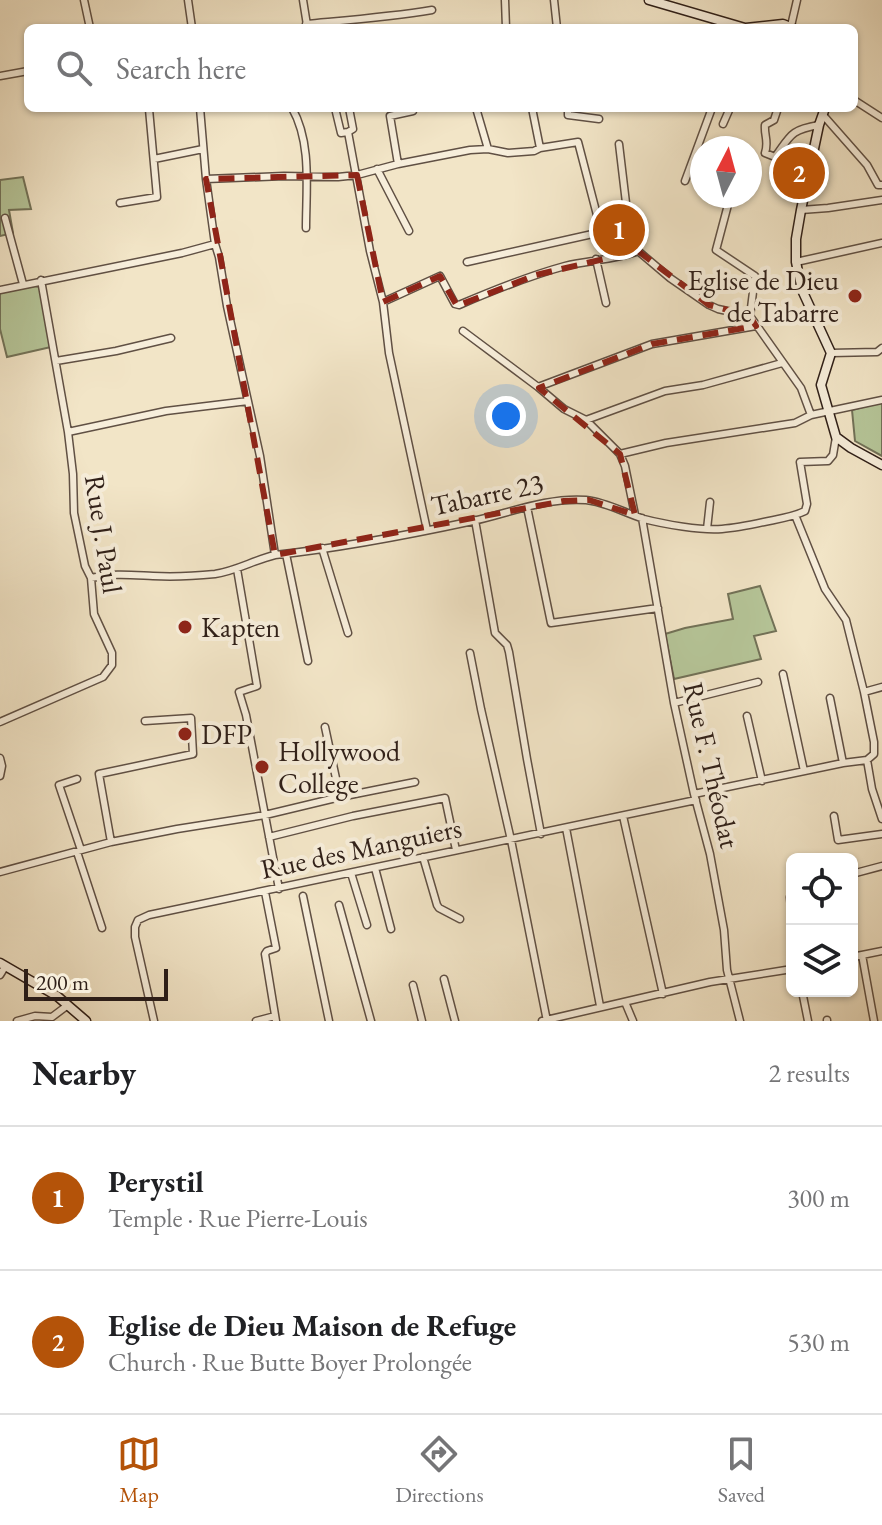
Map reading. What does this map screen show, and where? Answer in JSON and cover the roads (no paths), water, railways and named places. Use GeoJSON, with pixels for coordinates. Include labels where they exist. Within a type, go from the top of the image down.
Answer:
{"type":"FeatureCollection","features":[{"type":"Feature","properties":{"kind":"street"},"geometry":{"type":"LineString","coordinates":[[84,0],[89,24]]}},
{"type":"Feature","properties":{"kind":"street"},"geometry":{"type":"LineString","coordinates":[[188,0],[191,24]]}},
{"type":"Feature","properties":{"kind":"street"},"geometry":{"type":"LineString","coordinates":[[303,0],[307,24]]}},
{"type":"Feature","properties":{"kind":"street"},"geometry":{"type":"LineString","coordinates":[[505,0],[506,24]]}},
{"type":"Feature","properties":{"kind":"street"},"geometry":{"type":"LineString","coordinates":[[554,0],[557,24]]}},
{"type":"Feature","properties":{"kind":"street"},"geometry":{"type":"LineString","coordinates":[[651,0],[732,24]]}},
{"type":"Feature","properties":{"kind":"street"},"geometry":{"type":"LineString","coordinates":[[793,24],[797,0]]}},
{"type":"Feature","properties":{"kind":"street"},"geometry":{"type":"LineString","coordinates":[[321,24],[432,10]]}},
{"type":"Feature","properties":{"kind":"street"},"geometry":{"type":"LineString","coordinates":[[0,76],[24,72]]}},
{"type":"Feature","properties":{"kind":"street"},"geometry":{"type":"LineString","coordinates":[[858,103],[882,118]]}},
{"type":"Feature","properties":{"kind":"street"},"geometry":{"type":"LineString","coordinates":[[120,203],[157,198],[150,112]]}},
{"type":"Feature","properties":{"kind":"street"},"geometry":{"type":"LineString","coordinates":[[200,112],[215,244],[260,456],[275,555]]}},
{"type":"Feature","properties":{"kind":"street"},"geometry":{"type":"LineString","coordinates":[[293,112],[303,138],[306,228]]}},
{"type":"Feature","properties":{"kind":"street"},"geometry":{"type":"LineString","coordinates":[[336,112],[341,133],[353,129],[350,112]]}},
{"type":"Feature","properties":{"kind":"street"},"geometry":{"type":"LineString","coordinates":[[398,164],[390,116],[408,112]]}},
{"type":"Feature","properties":{"kind":"street"},"geometry":{"type":"LineString","coordinates":[[477,112],[488,149]]}},
{"type":"Feature","properties":{"kind":"street"},"geometry":{"type":"LineString","coordinates":[[533,112],[540,148]]}},
{"type":"Feature","properties":{"kind":"street"},"geometry":{"type":"LineString","coordinates":[[568,112],[568,115],[599,119]]}},
{"type":"Feature","properties":{"kind":"street"},"geometry":{"type":"LineString","coordinates":[[685,181],[711,112]]}},
{"type":"Feature","properties":{"kind":"street"},"geometry":{"type":"LineString","coordinates":[[723,124],[728,112]]}},
{"type":"Feature","properties":{"kind":"street"},"geometry":{"type":"LineString","coordinates":[[777,112],[774,120],[765,125],[764,132],[768,139],[765,153],[775,157],[793,132],[819,125]]}},
{"type":"Feature","properties":{"kind":"street"},"geometry":{"type":"LineString","coordinates":[[833,455],[836,437],[821,385],[831,353],[802,290],[796,262],[801,210],[824,112],[867,165],[878,185],[882,185]]}},
{"type":"Feature","properties":{"kind":"street"},"geometry":{"type":"LineString","coordinates":[[348,132],[370,251],[383,302],[389,353],[427,530]]}},
{"type":"Feature","properties":{"kind":"street"},"geometry":{"type":"LineString","coordinates":[[206,179],[338,177],[470,150],[488,149],[508,153],[578,142],[597,215],[606,231],[631,245],[709,305],[750,316]]}},
{"type":"Feature","properties":{"kind":"street"},"geometry":{"type":"LineString","coordinates":[[619,144],[631,245]]}},
{"type":"Feature","properties":{"kind":"street"},"geometry":{"type":"LineString","coordinates":[[154,159],[203,149]]}},
{"type":"Feature","properties":{"kind":"street"},"geometry":{"type":"LineString","coordinates":[[377,169],[409,231]]}},
{"type":"Feature","properties":{"kind":"street"},"geometry":{"type":"LineString","coordinates":[[801,210],[882,200]]}},
{"type":"Feature","properties":{"kind":"street"},"geometry":{"type":"LineString","coordinates":[[727,208],[716,250],[755,276],[750,316],[801,388],[811,415]]}},
{"type":"Feature","properties":{"kind":"street"},"geometry":{"type":"LineString","coordinates":[[5,218],[23,284]]}},
{"type":"Feature","properties":{"kind":"street"},"geometry":{"type":"LineString","coordinates":[[467,262],[606,231]]}},
{"type":"Feature","properties":{"kind":"street"},"geometry":{"type":"LineString","coordinates":[[796,262],[882,243]]}},
{"type":"Feature","properties":{"kind":"street"},"geometry":{"type":"LineString","coordinates":[[0,290],[215,244]]}},
{"type":"Feature","properties":{"kind":"street"},"geometry":{"type":"LineString","coordinates":[[383,302],[440,276],[455,304],[459,305],[507,284],[567,266],[638,251]]}},
{"type":"Feature","properties":{"kind":"street"},"geometry":{"type":"LineString","coordinates":[[596,259],[606,303]]}},
{"type":"Feature","properties":{"kind":"street","name":"Rue J. Paul"},"geometry":{"type":"LineString","coordinates":[[0,722],[103,677],[112,665],[112,653],[94,614],[91,578],[85,566],[74,513],[68,432],[41,280]]}},
{"type":"Feature","properties":{"kind":"street"},"geometry":{"type":"LineString","coordinates":[[538,387],[652,344],[756,326]]}},
{"type":"Feature","properties":{"kind":"street"},"geometry":{"type":"LineString","coordinates":[[463,331],[564,409],[586,420],[620,454],[666,443],[795,423],[829,410],[882,400]]}},
{"type":"Feature","properties":{"kind":"street"},"geometry":{"type":"LineString","coordinates":[[56,361],[171,338]]}},
{"type":"Feature","properties":{"kind":"street"},"geometry":{"type":"LineString","coordinates":[[831,353],[877,352],[882,348]]}},
{"type":"Feature","properties":{"kind":"street"},"geometry":{"type":"LineString","coordinates":[[586,420],[665,391],[703,385],[782,363]]}},
{"type":"Feature","properties":{"kind":"street"},"geometry":{"type":"LineString","coordinates":[[68,432],[166,411],[248,401]]}},
{"type":"Feature","properties":{"kind":"street"},"geometry":{"type":"LineString","coordinates":[[836,437],[882,465]]}},
{"type":"Feature","properties":{"kind":"street"},"geometry":{"type":"LineString","coordinates":[[800,462],[828,461],[833,455],[851,448]]}},
{"type":"Feature","properties":{"kind":"street","name":"Rue F. Théodat"},"geometry":{"type":"LineString","coordinates":[[620,454],[639,517],[674,703],[714,877],[729,978],[740,1021]]}},
{"type":"Feature","properties":{"kind":"street"},"geometry":{"type":"LineString","coordinates":[[800,454],[807,509],[795,515],[825,589],[846,620],[874,742],[874,754],[867,760],[882,819]]}},
{"type":"Feature","properties":{"kind":"street","name":"Tabarre 23"},"geometry":{"type":"LineString","coordinates":[[91,578],[118,574],[215,574],[275,555],[427,530],[564,501],[589,500],[639,517],[707,529],[731,528],[795,515]]}},
{"type":"Feature","properties":{"kind":"street"},"geometry":{"type":"LineString","coordinates":[[707,529],[710,502]]}},
{"type":"Feature","properties":{"kind":"street"},"geometry":{"type":"LineString","coordinates":[[527,507],[551,623],[658,608]]}},
{"type":"Feature","properties":{"kind":"street"},"geometry":{"type":"LineString","coordinates":[[475,520],[495,633],[507,645],[509,652],[541,834]]}},
{"type":"Feature","properties":{"kind":"street"},"geometry":{"type":"LineString","coordinates":[[322,548],[348,633]]}},
{"type":"Feature","properties":{"kind":"street"},"geometry":{"type":"LineString","coordinates":[[286,554],[308,661]]}},
{"type":"Feature","properties":{"kind":"street"},"geometry":{"type":"LineString","coordinates":[[237,569],[257,686],[239,692],[279,889]]}},
{"type":"Feature","properties":{"kind":"street"},"geometry":{"type":"LineString","coordinates":[[470,653],[511,840],[545,1021],[729,978],[786,970]]}},
{"type":"Feature","properties":{"kind":"street"},"geometry":{"type":"LineString","coordinates":[[783,674],[804,771]]}},
{"type":"Feature","properties":{"kind":"street"},"geometry":{"type":"LineString","coordinates":[[674,703],[758,682]]}},
{"type":"Feature","properties":{"kind":"street"},"geometry":{"type":"LineString","coordinates":[[864,692],[882,687]]}},
{"type":"Feature","properties":{"kind":"street"},"geometry":{"type":"LineString","coordinates":[[830,698],[843,763]]}},
{"type":"Feature","properties":{"kind":"street"},"geometry":{"type":"LineString","coordinates":[[747,716],[762,781]]}},
{"type":"Feature","properties":{"kind":"street"},"geometry":{"type":"LineString","coordinates":[[111,842],[99,774],[193,754],[191,718],[145,721]]}},
{"type":"Feature","properties":{"kind":"street"},"geometry":{"type":"LineString","coordinates":[[325,727],[340,797]]}},
{"type":"Feature","properties":{"kind":"street"},"geometry":{"type":"LineString","coordinates":[[874,754],[882,756]]}},
{"type":"Feature","properties":{"kind":"street"},"geometry":{"type":"LineString","coordinates":[[0,758],[0,776]]}},
{"type":"Feature","properties":{"kind":"street","name":"Rue des Manguiers"},"geometry":{"type":"LineString","coordinates":[[154,1021],[135,937],[138,920],[149,915],[541,834],[804,771],[867,760]]}},
{"type":"Feature","properties":{"kind":"street"},"geometry":{"type":"LineString","coordinates":[[77,779],[59,785],[102,928]]}},
{"type":"Feature","properties":{"kind":"street"},"geometry":{"type":"LineString","coordinates":[[0,872],[111,842],[265,815],[415,782]]}},
{"type":"Feature","properties":{"kind":"street"},"geometry":{"type":"LineString","coordinates":[[269,837],[445,798],[456,850]]}},
{"type":"Feature","properties":{"kind":"street"},"geometry":{"type":"LineString","coordinates":[[623,816],[663,994]]}},
{"type":"Feature","properties":{"kind":"street"},"geometry":{"type":"LineString","coordinates":[[834,816],[838,840],[882,834]]}},
{"type":"Feature","properties":{"kind":"street"},"geometry":{"type":"LineString","coordinates":[[566,828],[600,1006]]}},
{"type":"Feature","properties":{"kind":"street"},"geometry":{"type":"LineString","coordinates":[[423,857],[437,905],[460,919]]}},
{"type":"Feature","properties":{"kind":"street"},"geometry":{"type":"LineString","coordinates":[[858,872],[882,866]]}},
{"type":"Feature","properties":{"kind":"street"},"geometry":{"type":"LineString","coordinates":[[375,868],[391,929]]}},
{"type":"Feature","properties":{"kind":"street"},"geometry":{"type":"LineString","coordinates":[[351,873],[367,925]]}},
{"type":"Feature","properties":{"kind":"street"},"geometry":{"type":"LineString","coordinates":[[256,1021],[276,1019],[265,954],[276,948],[265,892]]}},
{"type":"Feature","properties":{"kind":"street"},"geometry":{"type":"LineString","coordinates":[[303,896],[329,1021]]}},
{"type":"Feature","properties":{"kind":"street"},"geometry":{"type":"LineString","coordinates":[[339,905],[371,1021]]}},
{"type":"Feature","properties":{"kind":"street"},"geometry":{"type":"LineString","coordinates":[[858,956],[882,951]]}},
{"type":"Feature","properties":{"kind":"street"},"geometry":{"type":"LineString","coordinates":[[862,955],[874,1021]]}},
{"type":"Feature","properties":{"kind":"street"},"geometry":{"type":"LineString","coordinates":[[2,968],[47,989],[86,1021]]}},
{"type":"Feature","properties":{"kind":"street"},"geometry":{"type":"LineString","coordinates":[[444,979],[455,1021]]}},
{"type":"Feature","properties":{"kind":"street"},"geometry":{"type":"LineString","coordinates":[[413,985],[422,1021]]}},
{"type":"Feature","properties":{"kind":"street"},"geometry":{"type":"LineString","coordinates":[[803,997],[808,1021]]}},
{"type":"Feature","properties":{"kind":"street"},"geometry":{"type":"LineString","coordinates":[[625,1002],[633,1021]]}},
{"type":"Feature","properties":{"kind":"street"},"geometry":{"type":"LineString","coordinates":[[17,1021],[35,1016],[52,1017],[68,1005]]}},
{"type":"Feature","properties":{"kind":"place","name":"Eglise de Dieu Maison de Refuge"},"geometry":{"type":"Point","coordinates":[799,173]}},
{"type":"Feature","properties":{"kind":"place","name":"Perystil"},"geometry":{"type":"Point","coordinates":[619,230]}},
{"type":"Feature","properties":{"kind":"place","name":"Eglise de Dieu de Tabarre"},"geometry":{"type":"Point","coordinates":[855,296]}},
{"type":"Feature","properties":{"kind":"place","name":"Kapten"},"geometry":{"type":"Point","coordinates":[185,627]}},
{"type":"Feature","properties":{"kind":"place","name":"DFP"},"geometry":{"type":"Point","coordinates":[185,734]}},
{"type":"Feature","properties":{"kind":"place","name":"Hollywood College"},"geometry":{"type":"Point","coordinates":[262,767]}}]}
